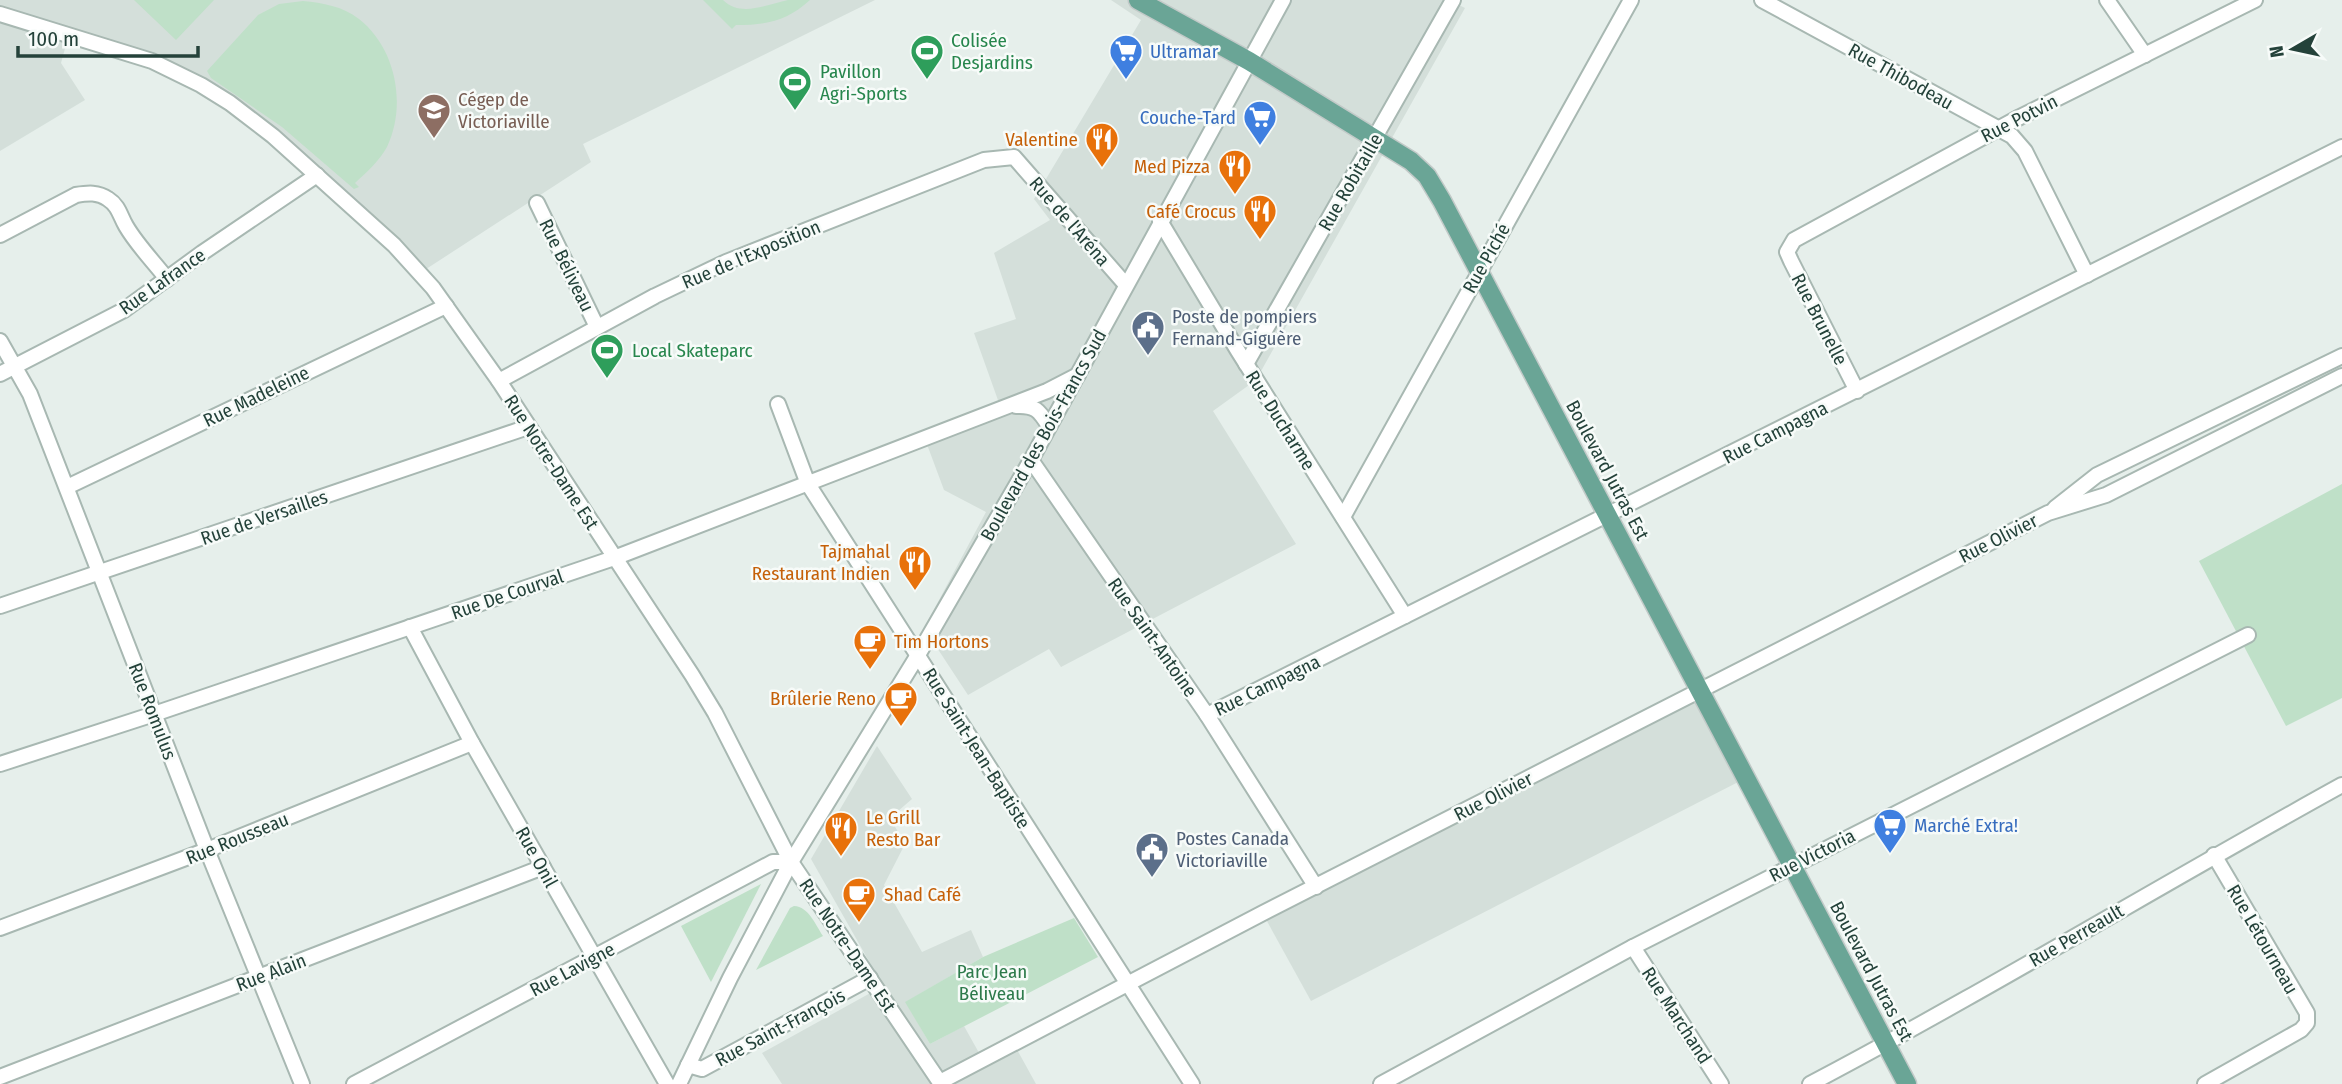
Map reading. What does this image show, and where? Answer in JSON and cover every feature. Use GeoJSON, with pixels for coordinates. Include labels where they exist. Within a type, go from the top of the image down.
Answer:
{"type":"FeatureCollection","features":[{"type":"Feature","properties":{"kind":"main road","name":"Boulevard Jutras Est"},"geometry":{"type":"LineString","coordinates":[[1138,0],[1249,61],[1376,138],[1411,161],[1427,176],[1907,1084]]}},
{"type":"Feature","properties":{"kind":"street","name":"Boulevard des Bois-Francs Sud"},"geometry":{"type":"LineString","coordinates":[[679,1084],[730,978],[791,862],[918,655],[1031,460],[1283,0]]}},
{"type":"Feature","properties":{"kind":"street","name":"Rue Robitaille"},"geometry":{"type":"LineString","coordinates":[[1246,364],[1454,0]]}},
{"type":"Feature","properties":{"kind":"street","name":"Rue Piché"},"geometry":{"type":"LineString","coordinates":[[1343,517],[1631,0]]}},
{"type":"Feature","properties":{"kind":"street","name":"Rue Thibodeau"},"geometry":{"type":"LineString","coordinates":[[1762,0],[2011,136],[2025,151],[2087,275]]}},
{"type":"Feature","properties":{"kind":"street"},"geometry":{"type":"LineString","coordinates":[[2107,0],[2145,55]]}},
{"type":"Feature","properties":{"kind":"street","name":"Rue Potvin"},"geometry":{"type":"LineString","coordinates":[[1790,246],[1794,240],[1996,129],[2255,0]]}},
{"type":"Feature","properties":{"kind":"street","name":"Rue Notre-Dame Est"},"geometry":{"type":"LineString","coordinates":[[0,14],[152,61],[201,85],[273,136],[394,245],[446,306],[499,381],[715,713],[791,862],[940,1083]]}},
{"type":"Feature","properties":{"kind":"street","name":"Rue Campagna"},"geometry":{"type":"LineString","coordinates":[[1207,715],[2342,147]]}},
{"type":"Feature","properties":{"kind":"street","name":"Rue de l'Aréna"},"geometry":{"type":"LineString","coordinates":[[1014,158],[1126,285]]}},
{"type":"Feature","properties":{"kind":"street","name":"Rue de l'Exposition"},"geometry":{"type":"LineString","coordinates":[[499,381],[655,296],[782,238],[985,160],[1014,158]]}},
{"type":"Feature","properties":{"kind":"street","name":"Rue Lafrance"},"geometry":{"type":"LineString","coordinates":[[0,374],[124,310],[317,175]]}},
{"type":"Feature","properties":{"kind":"street"},"geometry":{"type":"LineString","coordinates":[[0,235],[76,195],[100,195],[119,209],[126,226],[167,279]]}},
{"type":"Feature","properties":{"kind":"street","name":"Rue Béliveau"},"geometry":{"type":"LineString","coordinates":[[537,203],[597,327]]}},
{"type":"Feature","properties":{"kind":"street","name":"Rue Ducharme"},"geometry":{"type":"LineString","coordinates":[[1160,221],[1246,364],[1405,616]]}},
{"type":"Feature","properties":{"kind":"street","name":"Rue Brunelle"},"geometry":{"type":"LineString","coordinates":[[1790,246],[1787,252],[1791,261],[1857,391]]}},
{"type":"Feature","properties":{"kind":"street","name":"Rue Madeleine"},"geometry":{"type":"LineString","coordinates":[[67,487],[446,306]]}},
{"type":"Feature","properties":{"kind":"street","name":"Rue Romulus"},"geometry":{"type":"LineString","coordinates":[[0,341],[30,394],[207,850],[302,1084]]}},
{"type":"Feature","properties":{"kind":"street","name":"Rue Olivier"},"geometry":{"type":"LineString","coordinates":[[2048,513],[2097,475],[2342,356]]}},
{"type":"Feature","properties":{"kind":"street","name":"Rue De Courval"},"geometry":{"type":"LineString","coordinates":[[0,764],[614,558],[1007,407],[1078,375]]}},
{"type":"Feature","properties":{"kind":"street","name":"Rue Olivier"},"geometry":{"type":"LineString","coordinates":[[940,1083],[1316,887],[2048,513],[2106,495],[2342,376]]}},
{"type":"Feature","properties":{"kind":"street","name":"Rue Saint-Jean-Baptiste"},"geometry":{"type":"LineString","coordinates":[[778,404],[808,484],[1192,1084]]}},
{"type":"Feature","properties":{"kind":"street","name":"Rue De Courval"},"geometry":{"type":"LineString","coordinates":[[1007,407],[1029,405],[1039,410],[1049,426]]}},
{"type":"Feature","properties":{"kind":"street","name":"Rue de Versailles"},"geometry":{"type":"LineString","coordinates":[[0,606],[528,427]]}},
{"type":"Feature","properties":{"kind":"street","name":"Rue Saint-Antoine"},"geometry":{"type":"LineString","coordinates":[[1031,460],[1207,715],[1316,887]]}},
{"type":"Feature","properties":{"kind":"street","name":"Rue Onil"},"geometry":{"type":"LineString","coordinates":[[410,627],[472,743],[667,1084]]}},
{"type":"Feature","properties":{"kind":"street","name":"Rue Victoria"},"geometry":{"type":"LineString","coordinates":[[1381,1084],[1633,947],[2248,635]]}},
{"type":"Feature","properties":{"kind":"street","name":"Rue Rousseau"},"geometry":{"type":"LineString","coordinates":[[0,928],[207,850],[472,743]]}},
{"type":"Feature","properties":{"kind":"street","name":"Rue Perreault"},"geometry":{"type":"LineString","coordinates":[[1810,1084],[1886,1044],[2214,855],[2342,785]]}},
{"type":"Feature","properties":{"kind":"street","name":"Rue Létourneau"},"geometry":{"type":"LineString","coordinates":[[2205,1084],[2301,1030],[2307,1023],[2307,1013],[2214,855]]}},
{"type":"Feature","properties":{"kind":"street","name":"Rue Lavigne"},"geometry":{"type":"LineString","coordinates":[[354,1084],[773,862],[791,862]]}},
{"type":"Feature","properties":{"kind":"street","name":"Rue Alain"},"geometry":{"type":"LineString","coordinates":[[0,1076],[543,867]]}},
{"type":"Feature","properties":{"kind":"street","name":"Rue Marchand"},"geometry":{"type":"LineString","coordinates":[[1633,947],[1721,1084]]}},
{"type":"Feature","properties":{"kind":"street","name":"Rue Saint-François"},"geometry":{"type":"LineString","coordinates":[[688,1065],[702,1069],[870,978]]}},
{"type":"Feature","properties":{"kind":"shaded area","name":"Cégep de Victoriaville"},"geometry":{"type":"Polygon","coordinates":[[[0,0],[875,0],[583,144],[591,162],[420,273],[394,245],[202,86],[69,34],[61,63],[85,100],[0,151],[0,0]]]}},
{"type":"Feature","properties":{"kind":"shaded area"},"geometry":{"type":"Polygon","coordinates":[[[1111,0],[1449,0],[1465,8],[1256,380],[1213,411],[1296,544],[1061,667],[1049,649],[968,695],[924,628],[986,512],[944,490],[922,431],[999,403],[974,333],[1016,319],[994,253],[1050,220],[1034,199],[1141,20],[1111,0]]]}},
{"type":"Feature","properties":{"kind":"shaded area"},"geometry":{"type":"Polygon","coordinates":[[[1700,690],[1746,778],[1311,1001],[1263,914],[1700,690]]]}},
{"type":"Feature","properties":{"kind":"shaded area"},"geometry":{"type":"Polygon","coordinates":[[[877,746],[912,799],[890,818],[905,844],[884,885],[922,952],[971,930],[983,957],[906,1002],[930,1044],[964,1026],[983,1060],[1014,1044],[1036,1084],[782,1084],[762,1053],[883,986],[811,859],[877,746]]]}},
{"type":"Feature","properties":{"kind":"green space"},"geometry":{"type":"Polygon","coordinates":[[[134,0],[214,0],[176,40],[134,0]]]}},
{"type":"Feature","properties":{"kind":"green space"},"geometry":{"type":"Polygon","coordinates":[[[703,0],[723,0],[730,5],[746,9],[788,0],[810,0],[785,17],[757,24],[736,25],[732,29],[703,0]]]}},
{"type":"Feature","properties":{"kind":"green space"},"geometry":{"type":"Polygon","coordinates":[[[303,1],[332,6],[359,19],[382,45],[394,78],[397,96],[393,131],[384,152],[355,183],[359,187],[354,189],[282,127],[211,78],[207,71],[258,15],[279,4],[303,1]]]}},
{"type":"Feature","properties":{"kind":"green space"},"geometry":{"type":"Polygon","coordinates":[[[2342,484],[2342,698],[2286,726],[2199,561],[2342,484]]]}},
{"type":"Feature","properties":{"kind":"green space"},"geometry":{"type":"Polygon","coordinates":[[[761,884],[711,982],[681,926],[761,884]]]}},
{"type":"Feature","properties":{"kind":"green space"},"geometry":{"type":"Polygon","coordinates":[[[794,906],[808,913],[823,936],[756,970],[790,908],[794,906]]]}},
{"type":"Feature","properties":{"kind":"green space","name":"Parc Jean Béliveau"},"geometry":{"type":"Polygon","coordinates":[[[1074,918],[1098,957],[930,1044],[905,1002],[983,957],[1074,918]]]}},
{"type":"Feature","properties":{"kind":"place","name":"Colisée Desjardins"},"geometry":{"type":"Point","coordinates":[927,81]}},
{"type":"Feature","properties":{"kind":"place","name":"Ultramar"},"geometry":{"type":"Point","coordinates":[1126,81]}},
{"type":"Feature","properties":{"kind":"place","name":"Pavillon Agri-Sports"},"geometry":{"type":"Point","coordinates":[795,112]}},
{"type":"Feature","properties":{"kind":"place","name":"Cégep de Victoriaville"},"geometry":{"type":"Point","coordinates":[434,140]}},
{"type":"Feature","properties":{"kind":"place","name":"Couche-Tard"},"geometry":{"type":"Point","coordinates":[1260,147]}},
{"type":"Feature","properties":{"kind":"place","name":"Valentine"},"geometry":{"type":"Point","coordinates":[1102,169]}},
{"type":"Feature","properties":{"kind":"place","name":"Med Pizza"},"geometry":{"type":"Point","coordinates":[1235,196]}},
{"type":"Feature","properties":{"kind":"place","name":"Café Crocus"},"geometry":{"type":"Point","coordinates":[1260,241]}},
{"type":"Feature","properties":{"kind":"place","name":"Poste de pompiers Fernand-Giguère"},"geometry":{"type":"Point","coordinates":[1148,357]}},
{"type":"Feature","properties":{"kind":"place","name":"Local Skateparc"},"geometry":{"type":"Point","coordinates":[607,380]}},
{"type":"Feature","properties":{"kind":"place","name":"Tajmahal Restaurant Indien"},"geometry":{"type":"Point","coordinates":[915,592]}},
{"type":"Feature","properties":{"kind":"place","name":"Tim Hortons"},"geometry":{"type":"Point","coordinates":[870,671]}},
{"type":"Feature","properties":{"kind":"place","name":"Brûlerie Reno"},"geometry":{"type":"Point","coordinates":[901,728]}},
{"type":"Feature","properties":{"kind":"place","name":"Marché Extra!"},"geometry":{"type":"Point","coordinates":[1890,855]}},
{"type":"Feature","properties":{"kind":"place","name":"Le Grill Resto Bar"},"geometry":{"type":"Point","coordinates":[841,858]}},
{"type":"Feature","properties":{"kind":"place","name":"Postes Canada Victoriaville"},"geometry":{"type":"Point","coordinates":[1152,879]}},
{"type":"Feature","properties":{"kind":"place","name":"Shad Café"},"geometry":{"type":"Point","coordinates":[859,924]}}]}
